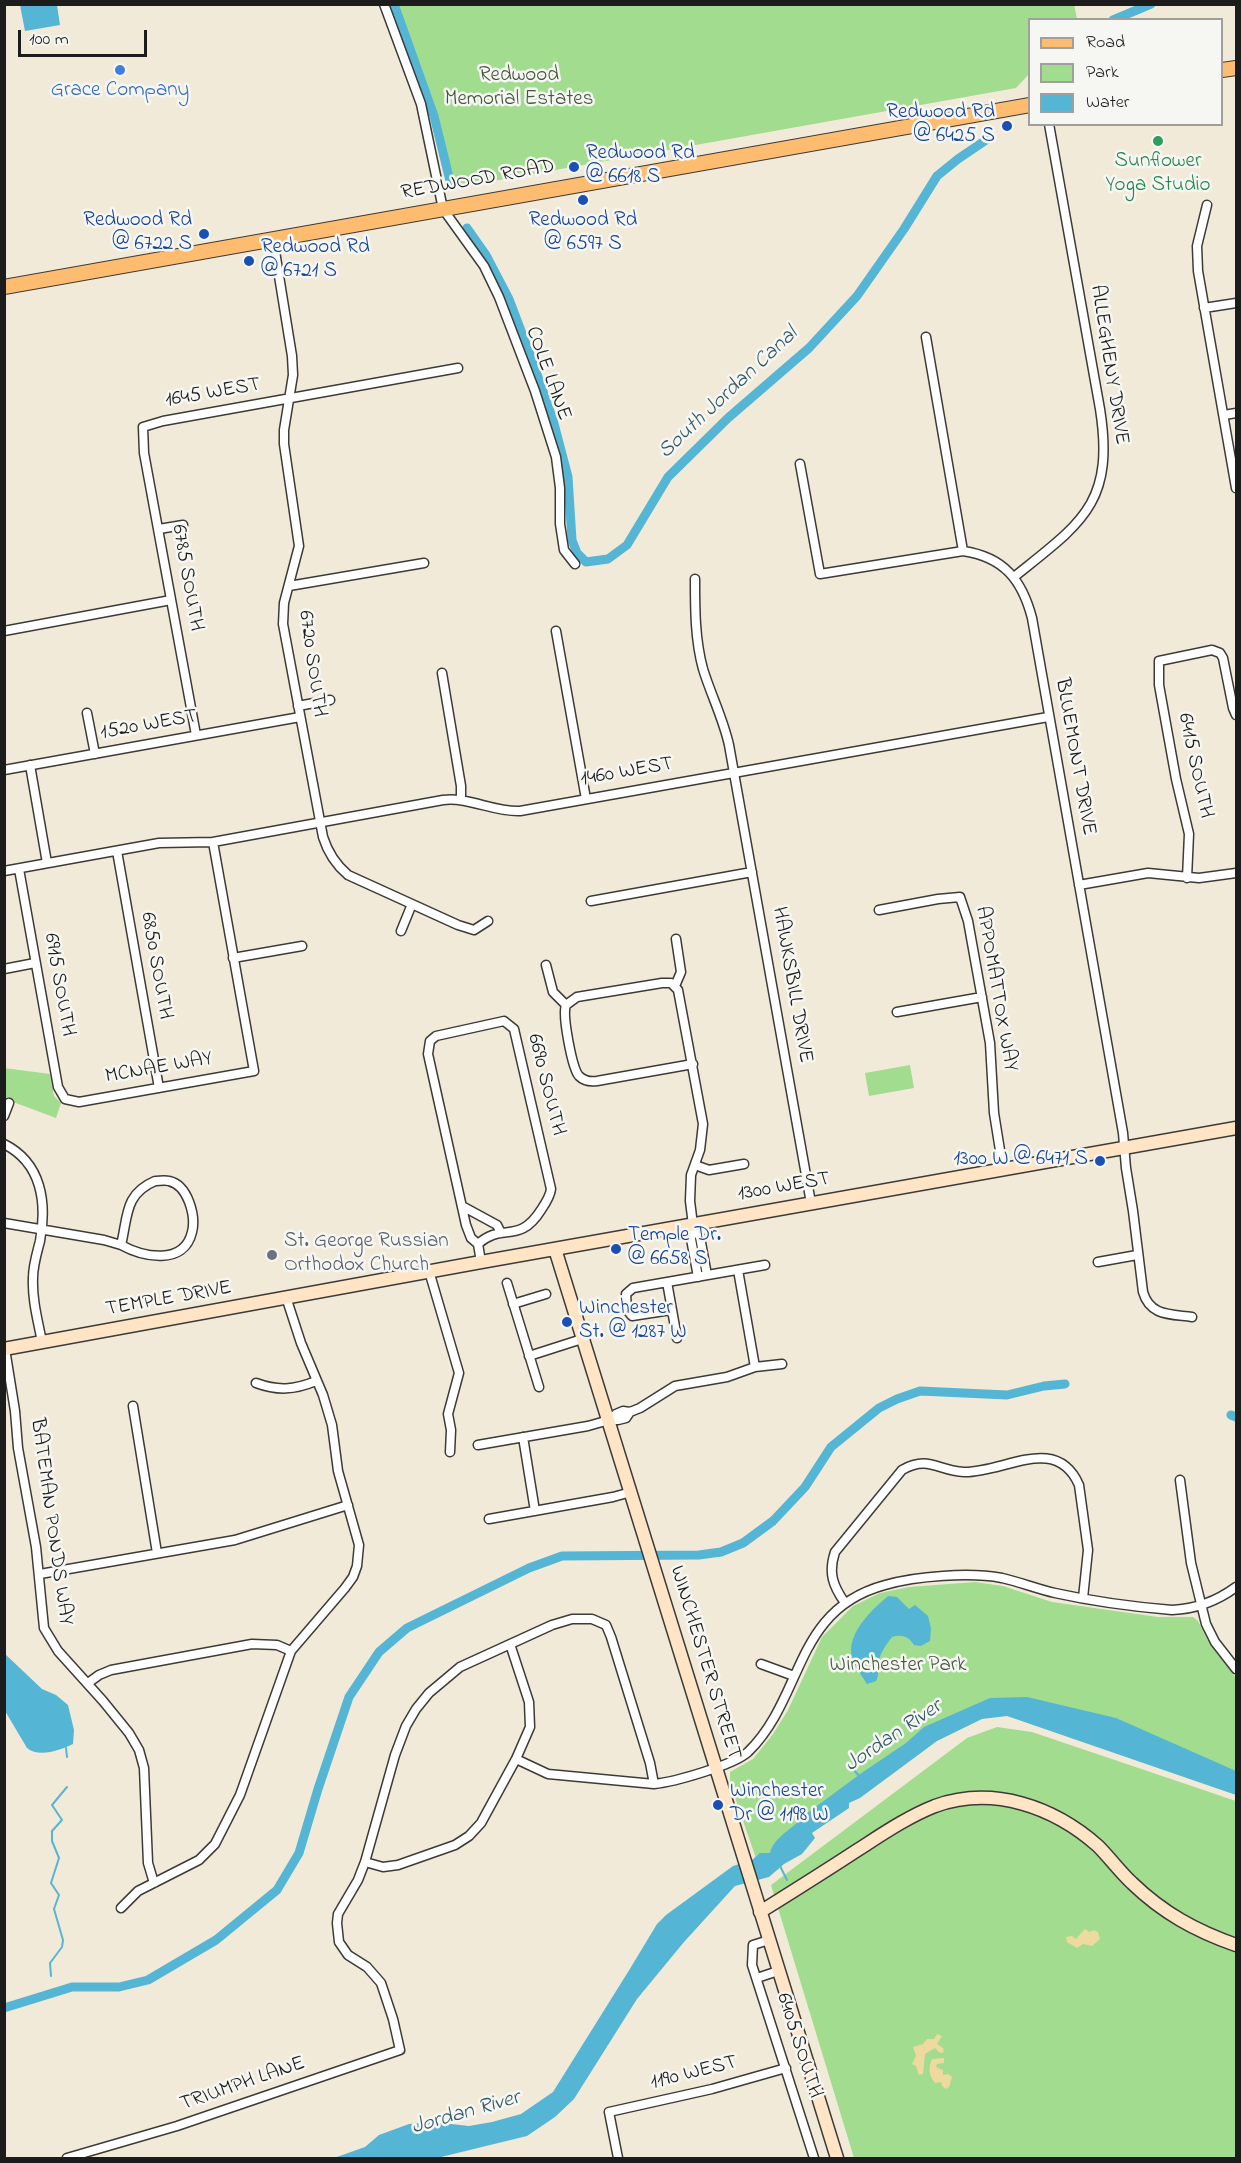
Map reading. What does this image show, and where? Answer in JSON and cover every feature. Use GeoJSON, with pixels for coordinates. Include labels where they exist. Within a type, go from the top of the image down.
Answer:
{"type":"FeatureCollection","features":[{"type":"Feature","properties":{"kind":"main road","name":"REDWOOD ROAD"},"geometry":{"type":"LineString","coordinates":[[4,287],[1028,105]]}},
{"type":"Feature","properties":{"kind":"main road","name":"1300 WEST"},"geometry":{"type":"LineString","coordinates":[[340,1287],[1236,1128]]}},
{"type":"Feature","properties":{"kind":"main road","name":"WINCHESTER STREET"},"geometry":{"type":"LineString","coordinates":[[555,1249],[837,2158]]}},
{"type":"Feature","properties":{"kind":"main road","name":"TEMPLE DRIVE"},"geometry":{"type":"LineString","coordinates":[[5,1349],[210,1313],[340,1287]]}},
{"type":"Feature","properties":{"kind":"main road"},"geometry":{"type":"LineString","coordinates":[[760,1912],[900,1823],[936,1806],[961,1800],[988,1798],[1025,1803],[1074,1826],[1100,1848],[1132,1883],[1159,1907],[1180,1921],[1236,1946]]}},
{"type":"Feature","properties":{"kind":"street"},"geometry":{"type":"LineString","coordinates":[[384,4],[422,104],[443,209]]}},
{"type":"Feature","properties":{"kind":"street","name":"ALLEGHENY DRIVE"},"geometry":{"type":"LineString","coordinates":[[1014,577],[1070,532],[1080,521],[1091,503],[1104,462],[1105,446],[1100,409],[1049,126]]}},
{"type":"Feature","properties":{"kind":"street"},"geometry":{"type":"LineString","coordinates":[[1207,205],[1198,238],[1197,254],[1204,308],[1236,489]]}},
{"type":"Feature","properties":{"kind":"street","name":"COLE LANE"},"geometry":{"type":"LineString","coordinates":[[443,209],[484,266],[513,331],[553,448],[560,488],[560,524],[564,550],[575,564]]}},
{"type":"Feature","properties":{"kind":"street","name":"6720 SOUTH"},"geometry":{"type":"LineString","coordinates":[[273,239],[292,356],[284,444],[300,546],[284,603],[283,624],[319,823],[326,847],[339,867],[348,875],[474,930],[488,921]]}},
{"type":"Feature","properties":{"kind":"street"},"geometry":{"type":"LineString","coordinates":[[1204,308],[1236,303]]}},
{"type":"Feature","properties":{"kind":"street"},"geometry":{"type":"LineString","coordinates":[[926,337],[963,550]]}},
{"type":"Feature","properties":{"kind":"street","name":"1645 WEST"},"geometry":{"type":"LineString","coordinates":[[143,427],[163,421],[458,368]]}},
{"type":"Feature","properties":{"kind":"street"},"geometry":{"type":"LineString","coordinates":[[1224,415],[1236,413]]}},
{"type":"Feature","properties":{"kind":"street","name":"6785 SOUTH"},"geometry":{"type":"LineString","coordinates":[[143,427],[144,453],[196,735]]}},
{"type":"Feature","properties":{"kind":"street","name":"BLUEMONT DRIVE"},"geometry":{"type":"LineString","coordinates":[[800,464],[820,574],[963,550],[985,555],[995,561],[1014,577],[1021,588],[1030,611],[1123,1133],[1143,1292],[1150,1307],[1161,1312],[1192,1317]]}},
{"type":"Feature","properties":{"kind":"street"},"geometry":{"type":"LineString","coordinates":[[159,530],[183,525]]}},
{"type":"Feature","properties":{"kind":"street"},"geometry":{"type":"LineString","coordinates":[[289,586],[424,563]]}},
{"type":"Feature","properties":{"kind":"street","name":"HAWKSBILL DRIVE"},"geometry":{"type":"LineString","coordinates":[[695,579],[696,628],[703,668],[725,725],[811,1203]]}},
{"type":"Feature","properties":{"kind":"street"},"geometry":{"type":"LineString","coordinates":[[4,631],[171,600]]}},
{"type":"Feature","properties":{"kind":"street"},"geometry":{"type":"LineString","coordinates":[[556,631],[586,799]]}},
{"type":"Feature","properties":{"kind":"street","name":"6415 SOUTH"},"geometry":{"type":"LineString","coordinates":[[1187,878],[1190,847],[1188,827],[1176,779],[1159,685],[1159,661],[1212,650],[1220,653],[1236,715]]}},
{"type":"Feature","properties":{"kind":"street"},"geometry":{"type":"LineString","coordinates":[[442,673],[461,786],[461,799]]}},
{"type":"Feature","properties":{"kind":"street"},"geometry":{"type":"LineString","coordinates":[[298,706],[330,699]]}},
{"type":"Feature","properties":{"kind":"street"},"geometry":{"type":"LineString","coordinates":[[87,713],[95,754]]}},
{"type":"Feature","properties":{"kind":"street","name":"1520 WEST"},"geometry":{"type":"LineString","coordinates":[[4,770],[300,717]]}},
{"type":"Feature","properties":{"kind":"street","name":"1460 WEST"},"geometry":{"type":"LineString","coordinates":[[4,871],[177,842],[213,842],[443,800],[461,799],[511,811],[1048,717]]}},
{"type":"Feature","properties":{"kind":"street"},"geometry":{"type":"LineString","coordinates":[[30,765],[47,864]]}},
{"type":"Feature","properties":{"kind":"street"},"geometry":{"type":"LineString","coordinates":[[213,842],[233,958],[302,946]]}},
{"type":"Feature","properties":{"kind":"street","name":"6850 SOUTH"},"geometry":{"type":"LineString","coordinates":[[117,851],[159,1088]]}},
{"type":"Feature","properties":{"kind":"street","name":"6915 SOUTH"},"geometry":{"type":"LineString","coordinates":[[19,869],[58,1087],[61,1094],[71,1101]]}},
{"type":"Feature","properties":{"kind":"street"},"geometry":{"type":"LineString","coordinates":[[591,901],[752,872]]}},
{"type":"Feature","properties":{"kind":"street"},"geometry":{"type":"LineString","coordinates":[[1079,885],[1149,873],[1205,878],[1236,873]]}},
{"type":"Feature","properties":{"kind":"street","name":"APPOMATTOX WAY"},"geometry":{"type":"LineString","coordinates":[[879,910],[960,897],[968,921],[991,1054],[994,1113],[1003,1169]]}},
{"type":"Feature","properties":{"kind":"street"},"geometry":{"type":"LineString","coordinates":[[401,931],[412,904]]}},
{"type":"Feature","properties":{"kind":"street"},"geometry":{"type":"LineString","coordinates":[[675,986],[681,972],[676,939]]}},
{"type":"Feature","properties":{"kind":"street","name":"MCNAE WAY"},"geometry":{"type":"LineString","coordinates":[[71,1101],[79,1102],[254,1071],[233,958]]}},
{"type":"Feature","properties":{"kind":"street"},"geometry":{"type":"LineString","coordinates":[[4,969],[35,963]]}},
{"type":"Feature","properties":{"kind":"street"},"geometry":{"type":"LineString","coordinates":[[546,964],[553,993],[566,1005]]}},
{"type":"Feature","properties":{"kind":"street"},"geometry":{"type":"LineString","coordinates":[[693,1064],[597,1081],[585,1080],[577,1073],[564,1016],[566,1005],[578,997],[662,983],[671,983],[675,986],[682,1001],[693,1064],[703,1124],[703,1137],[690,1186],[693,1225],[699,1237],[702,1276]]}},
{"type":"Feature","properties":{"kind":"street"},"geometry":{"type":"LineString","coordinates":[[897,1012],[981,997]]}},
{"type":"Feature","properties":{"kind":"street","name":"6690 SOUTH"},"geometry":{"type":"LineString","coordinates":[[478,1244],[484,1237],[525,1229],[532,1224],[548,1199],[551,1189],[514,1029],[504,1021],[436,1036],[430,1041],[428,1054],[462,1206],[471,1238],[478,1244],[481,1262]]}},
{"type":"Feature","properties":{"kind":"street"},"geometry":{"type":"LineString","coordinates":[[4,1116],[9,1103]]}},
{"type":"Feature","properties":{"kind":"street"},"geometry":{"type":"LineString","coordinates":[[4,1144],[20,1154],[34,1171],[43,1199],[33,1287],[42,1342]]}},
{"type":"Feature","properties":{"kind":"street"},"geometry":{"type":"LineString","coordinates":[[695,1165],[709,1170],[744,1164]]}},
{"type":"Feature","properties":{"kind":"street"},"geometry":{"type":"LineString","coordinates":[[4,1223],[104,1240],[149,1257],[174,1254],[186,1245],[192,1233],[188,1199],[180,1186],[169,1181],[155,1181],[144,1185],[134,1195],[127,1212],[122,1245]]}},
{"type":"Feature","properties":{"kind":"street"},"geometry":{"type":"LineString","coordinates":[[462,1206],[497,1225],[501,1233]]}},
{"type":"Feature","properties":{"kind":"street"},"geometry":{"type":"LineString","coordinates":[[1098,1262],[1137,1255]]}},
{"type":"Feature","properties":{"kind":"street"},"geometry":{"type":"LineString","coordinates":[[671,1310],[632,1316],[628,1313],[625,1297],[633,1288],[765,1265]]}},
{"type":"Feature","properties":{"kind":"street"},"geometry":{"type":"LineString","coordinates":[[738,1270],[754,1367]]}},
{"type":"Feature","properties":{"kind":"street"},"geometry":{"type":"LineString","coordinates":[[429,1271],[459,1373],[448,1414],[451,1430],[450,1452]]}},
{"type":"Feature","properties":{"kind":"street"},"geometry":{"type":"LineString","coordinates":[[667,1282],[676,1338]]}},
{"type":"Feature","properties":{"kind":"street"},"geometry":{"type":"LineString","coordinates":[[507,1283],[539,1387]]}},
{"type":"Feature","properties":{"kind":"street"},"geometry":{"type":"LineString","coordinates":[[513,1304],[546,1294]]}},
{"type":"Feature","properties":{"kind":"street"},"geometry":{"type":"LineString","coordinates":[[121,1908],[138,1891],[199,1860],[210,1850],[221,1834],[240,1795],[291,1651],[353,1577],[359,1556],[359,1545],[338,1471],[332,1425],[286,1297]]}},
{"type":"Feature","properties":{"kind":"street"},"geometry":{"type":"LineString","coordinates":[[529,1356],[582,1339]]}},
{"type":"Feature","properties":{"kind":"street","name":"BATEMAN PONDS WAY"},"geometry":{"type":"LineString","coordinates":[[5,1349],[14,1403],[18,1448],[40,1574],[41,1612],[47,1634],[57,1651],[88,1683],[129,1733],[142,1758],[148,1863],[154,1883]]}},
{"type":"Feature","properties":{"kind":"street"},"geometry":{"type":"LineString","coordinates":[[478,1445],[588,1426],[609,1420],[623,1411],[630,1412],[640,1408],[675,1386],[727,1377],[754,1367],[782,1364]]}},
{"type":"Feature","properties":{"kind":"street"},"geometry":{"type":"LineString","coordinates":[[256,1383],[281,1390],[316,1382]]}},
{"type":"Feature","properties":{"kind":"street"},"geometry":{"type":"LineString","coordinates":[[133,1406],[158,1553]]}},
{"type":"Feature","properties":{"kind":"street"},"geometry":{"type":"LineString","coordinates":[[523,1437],[536,1511]]}},
{"type":"Feature","properties":{"kind":"street"},"geometry":{"type":"LineString","coordinates":[[845,1604],[831,1579],[831,1566],[835,1552],[902,1470],[926,1463],[965,1472],[1042,1458],[1061,1462],[1069,1469],[1079,1485],[1088,1566],[1083,1598]]}},
{"type":"Feature","properties":{"kind":"street"},"geometry":{"type":"LineString","coordinates":[[1180,1480],[1191,1563],[1201,1605],[1209,1631],[1236,1669]]}},
{"type":"Feature","properties":{"kind":"street"},"geometry":{"type":"LineString","coordinates":[[489,1519],[631,1492]]}},
{"type":"Feature","properties":{"kind":"street"},"geometry":{"type":"LineString","coordinates":[[40,1574],[235,1540],[348,1505]]}},
{"type":"Feature","properties":{"kind":"street"},"geometry":{"type":"LineString","coordinates":[[516,1759],[552,1774],[654,1784],[735,1760],[747,1753],[777,1713],[818,1630],[845,1604],[865,1592],[887,1584],[972,1575],[1005,1579],[1083,1598],[1172,1610],[1191,1608],[1216,1600],[1236,1587]]}},
{"type":"Feature","properties":{"kind":"street"},"geometry":{"type":"LineString","coordinates":[[510,1644],[529,1702],[531,1719],[528,1734],[485,1816],[475,1830],[462,1841],[398,1865],[383,1867],[365,1862],[400,1739],[416,1709],[436,1686],[460,1667],[510,1644],[552,1625],[572,1619],[592,1619],[606,1625],[650,1763],[654,1784]]}},
{"type":"Feature","properties":{"kind":"street"},"geometry":{"type":"LineString","coordinates":[[88,1683],[111,1670],[252,1644],[277,1645],[291,1651]]}},
{"type":"Feature","properties":{"kind":"street"},"geometry":{"type":"LineString","coordinates":[[761,1664],[794,1676]]}},
{"type":"Feature","properties":{"kind":"street","name":"TRIUMPH LANE"},"geometry":{"type":"LineString","coordinates":[[67,2158],[177,2126],[400,2050],[381,1983],[367,1967],[348,1955],[339,1942],[336,1923],[338,1914],[365,1862]]}},
{"type":"Feature","properties":{"kind":"street","name":"6405 SOUTH"},"geometry":{"type":"LineString","coordinates":[[769,1940],[753,1945],[752,1965],[814,2158]]}},
{"type":"Feature","properties":{"kind":"street"},"geometry":{"type":"LineString","coordinates":[[757,1978],[778,1971]]}},
{"type":"Feature","properties":{"kind":"street","name":"1190 WEST"},"geometry":{"type":"LineString","coordinates":[[618,2158],[609,2112],[712,2089],[786,2068]]}},
{"type":"Feature","properties":{"kind":"green space","name":"Redwood Memorial Estates"},"geometry":{"type":"Polygon","coordinates":[[[1074,4],[1077,18],[1028,18],[1028,75],[1016,88],[454,188],[428,95],[395,5],[1074,4]]]}},
{"type":"Feature","properties":{"kind":"green space"},"geometry":{"type":"Polygon","coordinates":[[[910,1065],[914,1088],[869,1096],[865,1073],[910,1065]]]}},
{"type":"Feature","properties":{"kind":"green space"},"geometry":{"type":"Polygon","coordinates":[[[4,1068],[50,1074],[54,1096],[61,1103],[56,1118],[5,1099],[4,1068]]]}},
{"type":"Feature","properties":{"kind":"green space","name":"Winchester Park"},"geometry":{"type":"Polygon","coordinates":[[[975,1582],[1003,1586],[1052,1602],[1158,1617],[1193,1617],[1236,1678],[1236,1781],[1014,1706],[946,1724],[759,1867],[730,1783],[730,1772],[753,1759],[773,1734],[788,1710],[822,1637],[853,1606],[880,1593],[909,1587],[975,1582]]]}},
{"type":"Feature","properties":{"kind":"green space"},"geometry":{"type":"Polygon","coordinates":[[[997,1727],[1032,1732],[1236,1801],[1236,2158],[854,2158],[771,1885],[967,1738],[997,1727]]]}},
{"type":"Feature","properties":{"kind":"sand"},"geometry":{"type":"Polygon","coordinates":[[[1085,1929],[1089,1932],[1094,1930],[1098,1932],[1100,1939],[1092,1946],[1083,1944],[1077,1948],[1067,1942],[1066,1937],[1072,1936],[1076,1939],[1085,1929]]]}},
{"type":"Feature","properties":{"kind":"sand"},"geometry":{"type":"Polygon","coordinates":[[[937,2034],[942,2036],[937,2044],[943,2048],[944,2052],[940,2053],[935,2048],[925,2054],[923,2074],[919,2075],[916,2066],[912,2064],[916,2056],[913,2047],[923,2044],[927,2039],[934,2039],[937,2034]]]}},
{"type":"Feature","properties":{"kind":"sand"},"geometry":{"type":"Polygon","coordinates":[[[944,2058],[944,2063],[937,2064],[936,2067],[943,2070],[943,2075],[948,2074],[952,2077],[946,2089],[941,2082],[935,2083],[930,2072],[932,2059],[944,2058]]]}},
{"type":"Feature","properties":{"kind":"water"},"geometry":{"type":"Polygon","coordinates":[[[20,5],[57,5],[60,25],[25,31],[20,5]]]}},
{"type":"Feature","properties":{"kind":"water"},"geometry":{"type":"Polygon","coordinates":[[[888,1596],[897,1597],[909,1609],[915,1605],[928,1616],[931,1628],[930,1641],[921,1646],[914,1645],[905,1636],[892,1637],[880,1657],[876,1681],[867,1684],[853,1659],[852,1642],[864,1620],[888,1596]]]}},
{"type":"Feature","properties":{"kind":"water"},"geometry":{"type":"Polygon","coordinates":[[[4,1653],[42,1689],[56,1695],[68,1705],[74,1730],[73,1744],[44,1753],[27,1748],[5,1711],[4,1653]]]}},
{"type":"Feature","properties":{"kind":"water"},"geometry":{"type":"Polygon","coordinates":[[[1027,1697],[1116,1718],[1236,1771],[1236,1795],[1007,1716],[982,1719],[937,1741],[860,1798],[849,1803],[849,1808],[812,1833],[815,1838],[802,1854],[784,1864],[769,1877],[735,1886],[684,1942],[637,1999],[574,2099],[555,2117],[527,2136],[437,2158],[334,2158],[365,2147],[379,2135],[409,2124],[433,2122],[469,2126],[521,2114],[553,2092],[657,1924],[666,1915],[733,1866],[752,1860],[760,1853],[770,1853],[780,1837],[806,1814],[906,1743],[924,1727],[990,1698],[1027,1697]]]}},
{"type":"Feature","properties":{"kind":"waterway","name":"South Jordan Canal"},"geometry":{"type":"LineString","coordinates":[[394,4],[434,116],[451,185]]}},
{"type":"Feature","properties":{"kind":"waterway","name":"South Jordan Canal"},"geometry":{"type":"LineString","coordinates":[[1118,18],[1151,4]]}},
{"type":"Feature","properties":{"kind":"waterway","name":"South Jordan Canal"},"geometry":{"type":"LineString","coordinates":[[467,228],[486,255],[509,299],[553,420],[568,477],[572,540],[577,553],[586,562],[608,559],[627,545],[668,477],[728,418],[809,348],[857,296],[904,229],[937,176],[989,138]]}},
{"type":"Feature","properties":{"kind":"waterway"},"geometry":{"type":"LineString","coordinates":[[4,2008],[72,1987],[119,1987],[148,1980],[216,1940],[277,1890],[299,1853],[349,1697],[379,1652],[407,1628],[529,1568],[562,1556],[699,1555],[721,1552],[743,1543],[773,1521],[805,1487],[831,1447],[879,1408],[897,1399],[920,1391],[1007,1395],[1044,1386],[1065,1384]]}},
{"type":"Feature","properties":{"kind":"waterway"},"geometry":{"type":"LineString","coordinates":[[1231,1415],[1236,1417]]}},
{"type":"Feature","properties":{"kind":"waterway"},"geometry":{"type":"LineString","coordinates":[[66,1748],[67,1757]]}},
{"type":"Feature","properties":{"kind":"waterway","name":"Jordan River"},"geometry":{"type":"LineString","coordinates":[[852,1768],[860,1777]]}},
{"type":"Feature","properties":{"kind":"waterway"},"geometry":{"type":"LineString","coordinates":[[51,1976],[50,1963],[62,1947],[63,1940],[54,1909],[59,1895],[51,1883],[59,1858],[52,1841],[52,1831],[62,1820],[52,1805],[67,1787]]}},
{"type":"Feature","properties":{"kind":"waterway"},"geometry":{"type":"LineString","coordinates":[[780,1866],[787,1880]]}},
{"type":"Feature","properties":{"kind":"place","name":"Grace Company"},"geometry":{"type":"Point","coordinates":[120,70]}},
{"type":"Feature","properties":{"kind":"place","name":"Redwood Rd @ 6425 S"},"geometry":{"type":"Point","coordinates":[1007,126]}},
{"type":"Feature","properties":{"kind":"place","name":"Sunflower Yoga Studio"},"geometry":{"type":"Point","coordinates":[1158,141]}},
{"type":"Feature","properties":{"kind":"place","name":"Redwood Rd @ 6618 S"},"geometry":{"type":"Point","coordinates":[574,167]}},
{"type":"Feature","properties":{"kind":"place","name":"Redwood Rd @ 6597 S"},"geometry":{"type":"Point","coordinates":[583,200]}},
{"type":"Feature","properties":{"kind":"place","name":"Redwood Rd @ 6722 S"},"geometry":{"type":"Point","coordinates":[204,234]}},
{"type":"Feature","properties":{"kind":"place","name":"Redwood Rd @ 6721 S"},"geometry":{"type":"Point","coordinates":[249,261]}},
{"type":"Feature","properties":{"kind":"place","name":"1300 W @ 6471 S"},"geometry":{"type":"Point","coordinates":[1100,1161]}},
{"type":"Feature","properties":{"kind":"place","name":"Temple Dr. @ 6658 S"},"geometry":{"type":"Point","coordinates":[616,1249]}},
{"type":"Feature","properties":{"kind":"place","name":"St. George Russian Orthodox Church"},"geometry":{"type":"Point","coordinates":[272,1255]}},
{"type":"Feature","properties":{"kind":"place","name":"Winchester St. @ 1287 W"},"geometry":{"type":"Point","coordinates":[567,1322]}},
{"type":"Feature","properties":{"kind":"place","name":"Winchester Dr @ 1198 W"},"geometry":{"type":"Point","coordinates":[718,1805]}}]}
